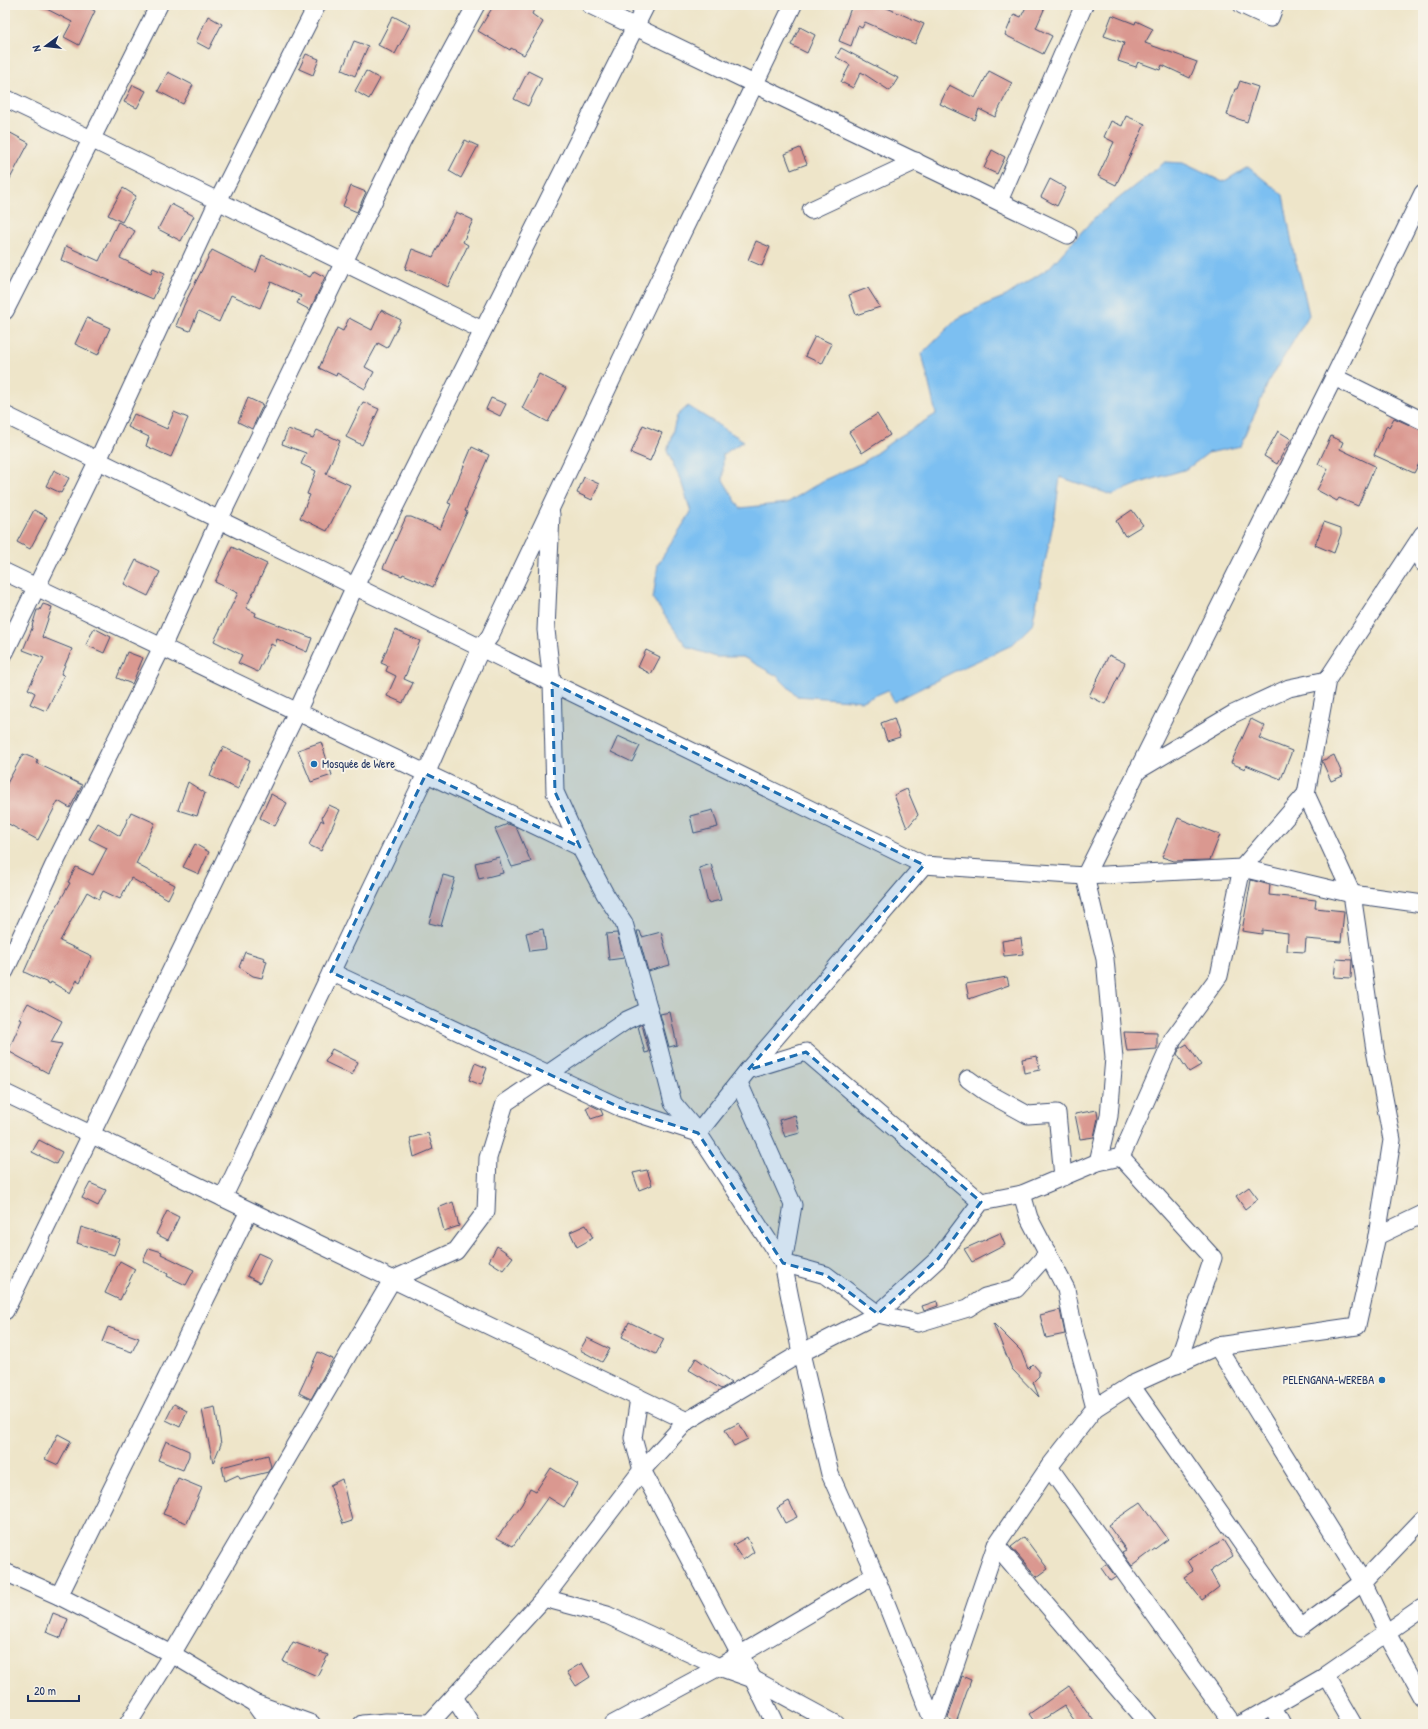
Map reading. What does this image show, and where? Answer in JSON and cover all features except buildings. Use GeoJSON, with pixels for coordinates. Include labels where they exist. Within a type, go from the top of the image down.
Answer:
{"type":"FeatureCollection","features":[{"type":"Feature","properties":{"kind":"street"},"geometry":{"type":"LineString","coordinates":[[5,311],[91,138],[160,5]]}},
{"type":"Feature","properties":{"kind":"street"},"geometry":{"type":"LineString","coordinates":[[5,652],[98,460],[218,201],[317,5]]}},
{"type":"Feature","properties":{"kind":"street"},"geometry":{"type":"LineString","coordinates":[[5,971],[53,867],[162,647],[219,520],[345,263],[402,142],[476,5]]}},
{"type":"Feature","properties":{"kind":"street"},"geometry":{"type":"LineString","coordinates":[[590,5],[1068,235]]}},
{"type":"Feature","properties":{"kind":"street"},"geometry":{"type":"LineString","coordinates":[[5,1310],[297,712],[355,586],[646,5]]}},
{"type":"Feature","properties":{"kind":"street"},"geometry":{"type":"LineString","coordinates":[[223,1198],[426,774],[481,648],[490,636],[647,304],[756,85],[793,5]]}},
{"type":"Feature","properties":{"kind":"street"},"geometry":{"type":"LineString","coordinates":[[999,201],[1084,5]]}},
{"type":"Feature","properties":{"kind":"street"},"geometry":{"type":"LineString","coordinates":[[1242,5],[1270,18],[1275,5]]}},
{"type":"Feature","properties":{"kind":"street"},"geometry":{"type":"LineString","coordinates":[[5,98],[91,138],[482,330]]}},
{"type":"Feature","properties":{"kind":"street"},"geometry":{"type":"LineString","coordinates":[[811,210],[916,161]]}},
{"type":"Feature","properties":{"kind":"street"},"geometry":{"type":"LineString","coordinates":[[1098,1162],[1109,1116],[1114,1058],[1105,959],[1085,876],[1334,377],[1423,193]]}},
{"type":"Feature","properties":{"kind":"street"},"geometry":{"type":"LineString","coordinates":[[1334,377],[1423,421]]}},
{"type":"Feature","properties":{"kind":"street"},"geometry":{"type":"LineString","coordinates":[[5,415],[924,865],[1085,876],[1242,868],[1352,894],[1423,904]]}},
{"type":"Feature","properties":{"kind":"street"},"geometry":{"type":"LineString","coordinates":[[551,506],[546,630],[552,683],[555,792],[580,847],[605,894],[624,923],[649,1010],[673,1103],[698,1133],[783,1263],[826,1275],[878,1314],[918,1323],[968,1308],[985,1297],[1016,1289],[1048,1254]]}},
{"type":"Feature","properties":{"kind":"street"},"geometry":{"type":"LineString","coordinates":[[1419,540],[1423,563]]}},
{"type":"Feature","properties":{"kind":"street"},"geometry":{"type":"LineString","coordinates":[[1121,1157],[1173,1039],[1219,976],[1242,868],[1306,794],[1327,680],[1419,540]]}},
{"type":"Feature","properties":{"kind":"street"},"geometry":{"type":"LineString","coordinates":[[5,572],[580,847]]}},
{"type":"Feature","properties":{"kind":"street"},"geometry":{"type":"LineString","coordinates":[[1137,772],[1233,714],[1289,688],[1327,680]]}},
{"type":"Feature","properties":{"kind":"street"},"geometry":{"type":"LineString","coordinates":[[934,1724],[996,1545],[1049,1467],[1095,1408],[1131,1385],[1217,1346],[1357,1326],[1377,1236],[1392,1140],[1375,1050],[1352,894],[1306,794]]}},
{"type":"Feature","properties":{"kind":"street"},"geometry":{"type":"LineString","coordinates":[[698,1133],[743,1076],[924,865]]}},
{"type":"Feature","properties":{"kind":"street"},"geometry":{"type":"LineString","coordinates":[[331,972],[621,1108],[698,1133]]}},
{"type":"Feature","properties":{"kind":"street"},"geometry":{"type":"LineString","coordinates":[[128,1724],[172,1654],[392,1280],[456,1251],[486,1211],[488,1158],[504,1103],[627,1020],[649,1010]]}},
{"type":"Feature","properties":{"kind":"street"},"geometry":{"type":"LineString","coordinates":[[743,1076],[806,1052],[981,1202]]}},
{"type":"Feature","properties":{"kind":"street"},"geometry":{"type":"LineString","coordinates":[[743,1076],[793,1205],[783,1263],[801,1353],[830,1474],[875,1575],[934,1724]]}},
{"type":"Feature","properties":{"kind":"street"},"geometry":{"type":"LineString","coordinates":[[968,1079],[986,1092],[1028,1116],[1057,1113],[1063,1177]]}},
{"type":"Feature","properties":{"kind":"street"},"geometry":{"type":"LineString","coordinates":[[5,1093],[686,1421]]}},
{"type":"Feature","properties":{"kind":"street"},"geometry":{"type":"LineString","coordinates":[[362,1724],[386,1722],[429,1724],[544,1598],[642,1470],[686,1421],[801,1353],[878,1314],[938,1259],[981,1202],[1022,1194],[1098,1162],[1121,1157]]}},
{"type":"Feature","properties":{"kind":"street"},"geometry":{"type":"LineString","coordinates":[[1121,1157],[1213,1258],[1177,1364]]}},
{"type":"Feature","properties":{"kind":"street"},"geometry":{"type":"LineString","coordinates":[[1022,1194],[1029,1218],[1066,1289],[1074,1330],[1095,1408]]}},
{"type":"Feature","properties":{"kind":"street"},"geometry":{"type":"LineString","coordinates":[[59,1596],[249,1211]]}},
{"type":"Feature","properties":{"kind":"street"},"geometry":{"type":"LineString","coordinates":[[1377,1236],[1423,1214]]}},
{"type":"Feature","properties":{"kind":"street"},"geometry":{"type":"LineString","coordinates":[[1217,1346],[1363,1582],[1387,1633],[1423,1698]]}},
{"type":"Feature","properties":{"kind":"street"},"geometry":{"type":"LineString","coordinates":[[1131,1385],[1301,1628],[1363,1582],[1423,1519]]}},
{"type":"Feature","properties":{"kind":"street"},"geometry":{"type":"LineString","coordinates":[[639,1398],[633,1438],[642,1470],[740,1654],[775,1724]]}},
{"type":"Feature","properties":{"kind":"street"},"geometry":{"type":"LineString","coordinates":[[1049,1467],[1233,1724]]}},
{"type":"Feature","properties":{"kind":"street"},"geometry":{"type":"LineString","coordinates":[[996,1545],[1148,1724]]}},
{"type":"Feature","properties":{"kind":"street"},"geometry":{"type":"LineString","coordinates":[[5,1572],[59,1596],[172,1654],[254,1703],[312,1724]]}},
{"type":"Feature","properties":{"kind":"street"},"geometry":{"type":"LineString","coordinates":[[613,1724],[719,1667],[875,1575]]}},
{"type":"Feature","properties":{"kind":"street"},"geometry":{"type":"LineString","coordinates":[[544,1598],[607,1615],[719,1667],[753,1679],[836,1724]]}},
{"type":"Feature","properties":{"kind":"street"},"geometry":{"type":"LineString","coordinates":[[1242,1724],[1325,1676],[1423,1608]]}},
{"type":"Feature","properties":{"kind":"street"},"geometry":{"type":"LineString","coordinates":[[1325,1676],[1353,1724]]}},
{"type":"Feature","properties":{"kind":"street"},"geometry":{"type":"LineString","coordinates":[[454,1697],[471,1724]]}},
{"type":"Feature","properties":{"kind":"street"},"geometry":{"type":"LineString","coordinates":[[254,1703],[269,1724]]}},
{"type":"Feature","properties":{"kind":"street"},"geometry":{"type":"LineString","coordinates":[[1272,1707],[1282,1724]]}},
{"type":"Feature","properties":{"kind":"highlighted area"},"geometry":{"type":"Polygon","coordinates":[[[552,683],[924,865],[748,1070],[806,1052],[981,1202],[938,1259],[878,1314],[826,1275],[783,1263],[698,1133],[621,1108],[331,972],[426,774],[580,847],[555,792],[552,683]]]}},
{"type":"Feature","properties":{"kind":"water"},"geometry":{"type":"Polygon","coordinates":[[[1165,162],[1183,163],[1223,182],[1248,167],[1283,195],[1295,259],[1309,315],[1268,383],[1241,446],[1208,453],[1187,469],[1143,482],[1112,495],[1060,477],[1055,514],[1032,625],[1012,645],[953,672],[894,702],[888,690],[863,701],[797,696],[777,676],[743,657],[716,657],[687,647],[653,599],[658,564],[691,512],[681,481],[667,451],[677,416],[688,406],[744,441],[723,454],[723,480],[740,508],[787,503],[824,480],[864,462],[894,440],[936,414],[922,354],[957,319],[984,305],[1006,296],[1049,268],[1095,217],[1165,162]]]}},
{"type":"Feature","properties":{"kind":"place","name":"Mosquée de Were"},"geometry":{"type":"Point","coordinates":[314,764]}},
{"type":"Feature","properties":{"kind":"place","name":"PELENGANA-WEREBA"},"geometry":{"type":"Point","coordinates":[1382,1380]}}]}
